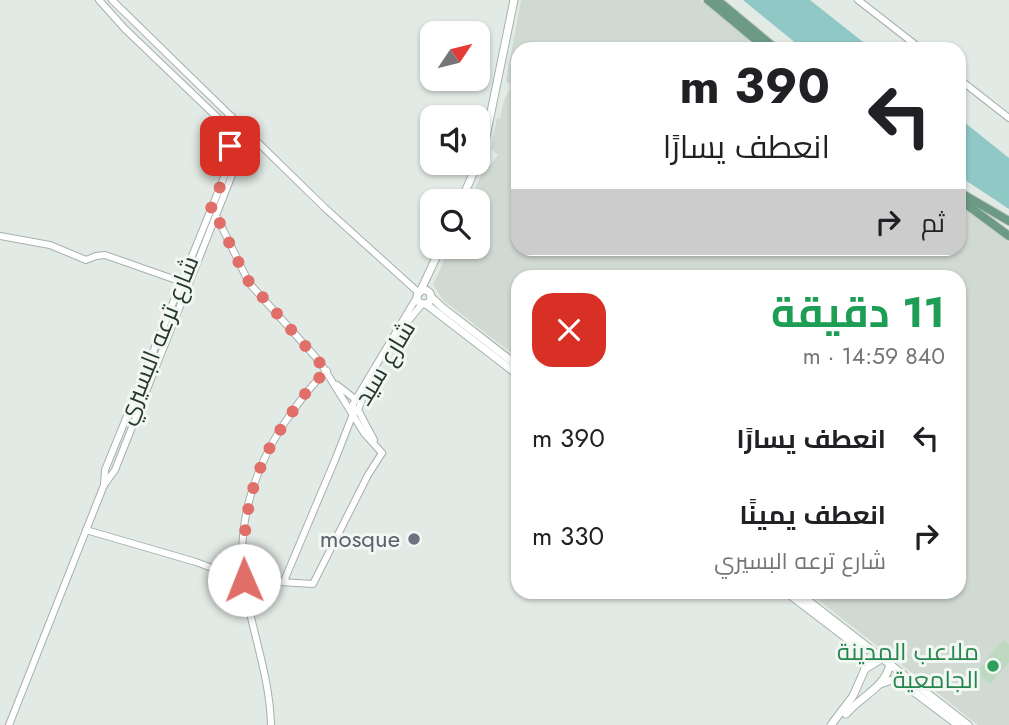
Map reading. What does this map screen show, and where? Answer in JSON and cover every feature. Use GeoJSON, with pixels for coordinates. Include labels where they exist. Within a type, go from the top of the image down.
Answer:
{"type":"FeatureCollection","features":[{"type":"Feature","properties":{"kind":"main road"},"geometry":{"type":"LineString","coordinates":[[466,189],[483,151],[514,0]]}},
{"type":"Feature","properties":{"kind":"main road"},"geometry":{"type":"LineString","coordinates":[[708,0],[759,42]]}},
{"type":"Feature","properties":{"kind":"main road"},"geometry":{"type":"LineString","coordinates":[[718,0],[768,42]]}},
{"type":"Feature","properties":{"kind":"main road"},"geometry":{"type":"LineString","coordinates":[[966,196],[1008,222]]}},
{"type":"Feature","properties":{"kind":"main road"},"geometry":{"type":"LineString","coordinates":[[966,204],[1007,234]]}},
{"type":"Feature","properties":{"kind":"main road","name":"شارع سيد"},"geometry":{"type":"LineString","coordinates":[[421,298],[436,259]]}},
{"type":"Feature","properties":{"kind":"main road","name":"شارع سيد"},"geometry":{"type":"LineString","coordinates":[[428,277],[430,295]]}},
{"type":"Feature","properties":{"kind":"main road"},"geometry":{"type":"LineString","coordinates":[[421,298],[426,290],[443,308],[511,361]]}},
{"type":"Feature","properties":{"kind":"main road"},"geometry":{"type":"LineString","coordinates":[[421,298],[430,295]]}},
{"type":"Feature","properties":{"kind":"main road"},"geometry":{"type":"LineString","coordinates":[[421,298],[511,369]]}},
{"type":"Feature","properties":{"kind":"main road"},"geometry":{"type":"LineString","coordinates":[[795,599],[858,646],[864,657],[865,669],[856,698],[837,725]]}},
{"type":"Feature","properties":{"kind":"main road"},"geometry":{"type":"LineString","coordinates":[[806,599],[968,725]]}},
{"type":"Feature","properties":{"kind":"main road"},"geometry":{"type":"LineString","coordinates":[[865,669],[883,658]]}},
{"type":"Feature","properties":{"kind":"main road"},"geometry":{"type":"LineString","coordinates":[[831,725],[856,698],[871,692],[880,684],[888,673],[890,664]]}},
{"type":"Feature","properties":{"kind":"main road"},"geometry":{"type":"LineString","coordinates":[[880,684],[892,680],[902,683],[958,725]]}},
{"type":"Feature","properties":{"kind":"main road"},"geometry":{"type":"LineString","coordinates":[[860,683],[864,691],[871,692]]}},
{"type":"Feature","properties":{"kind":"street","name":"شارع ترعه البسيري"},"geometry":{"type":"LineString","coordinates":[[99,0],[226,129],[230,161],[182,282],[174,312]]}},
{"type":"Feature","properties":{"kind":"street"},"geometry":{"type":"LineString","coordinates":[[112,0],[421,298]]}},
{"type":"Feature","properties":{"kind":"street"},"geometry":{"type":"LineString","coordinates":[[858,0],[912,42]]}},
{"type":"Feature","properties":{"kind":"street"},"geometry":{"type":"LineString","coordinates":[[966,84],[1009,118]]}},
{"type":"Feature","properties":{"kind":"street","name":"شارع ترعه البسيري"},"geometry":{"type":"LineString","coordinates":[[9,725],[104,485],[115,470],[174,312],[217,217],[238,155],[238,139],[230,116]]}},
{"type":"Feature","properties":{"kind":"street"},"geometry":{"type":"LineString","coordinates":[[86,530],[196,562],[244,580],[312,584],[382,453],[366,436],[356,412],[327,371],[246,278],[217,217],[209,213]]}},
{"type":"Feature","properties":{"kind":"street"},"geometry":{"type":"LineString","coordinates":[[0,236],[50,245],[86,260],[105,255],[182,282]]}},
{"type":"Feature","properties":{"kind":"street","name":"شارع سيد"},"geometry":{"type":"LineString","coordinates":[[421,298],[367,388],[356,412],[352,407],[355,399],[421,298]]}},
{"type":"Feature","properties":{"kind":"street"},"geometry":{"type":"LineString","coordinates":[[271,725],[269,696],[244,580],[246,511],[260,465],[270,445],[308,390],[327,371]]}},
{"type":"Feature","properties":{"kind":"street"},"geometry":{"type":"LineString","coordinates":[[331,379],[355,399]]}},
{"type":"Feature","properties":{"kind":"street"},"geometry":{"type":"LineString","coordinates":[[284,581],[356,412]]}},
{"type":"Feature","properties":{"kind":"shaded area"},"geometry":{"type":"Polygon","coordinates":[[[521,0],[701,0],[752,42],[513,42],[521,0]]]}},
{"type":"Feature","properties":{"kind":"shaded area"},"geometry":{"type":"Polygon","coordinates":[[[511,54],[511,85],[506,81],[511,54]]]}},
{"type":"Feature","properties":{"kind":"shaded area"},"geometry":{"type":"Polygon","coordinates":[[[511,88],[511,256],[966,256],[966,210],[1009,242],[1009,725],[978,725],[902,665],[904,658],[890,648],[884,651],[817,599],[966,599],[966,270],[511,270],[511,353],[444,301],[433,285],[445,259],[490,259],[490,189],[475,189],[481,175],[490,175],[490,165],[498,155],[491,148],[497,118],[500,119],[504,100],[511,88]]]}},
{"type":"Feature","properties":{"kind":"green space"},"geometry":{"type":"Polygon","coordinates":[[[1003,640],[1009,645],[1009,662],[990,684],[976,672],[1003,640]]]}},
{"type":"Feature","properties":{"kind":"water"},"geometry":{"type":"Polygon","coordinates":[[[743,0],[810,0],[863,42],[794,42],[743,0]]]}},
{"type":"Feature","properties":{"kind":"water"},"geometry":{"type":"Polygon","coordinates":[[[966,124],[1009,158],[1009,209],[966,181],[966,124]]]}},
{"type":"Feature","properties":{"kind":"place","name":"mosque"},"geometry":{"type":"Point","coordinates":[414,539]}},
{"type":"Feature","properties":{"kind":"place","name":"ملاعب المدينة الجامعية"},"geometry":{"type":"Point","coordinates":[993,666]}},
{"type":"Feature","properties":{"kind":"route"},"geometry":{"type":"LineString","coordinates":[[230,146],[230,161],[209,213],[217,217],[243,274],[327,371],[308,390],[282,426],[260,465],[246,511],[243,540],[244,580]]}}]}
